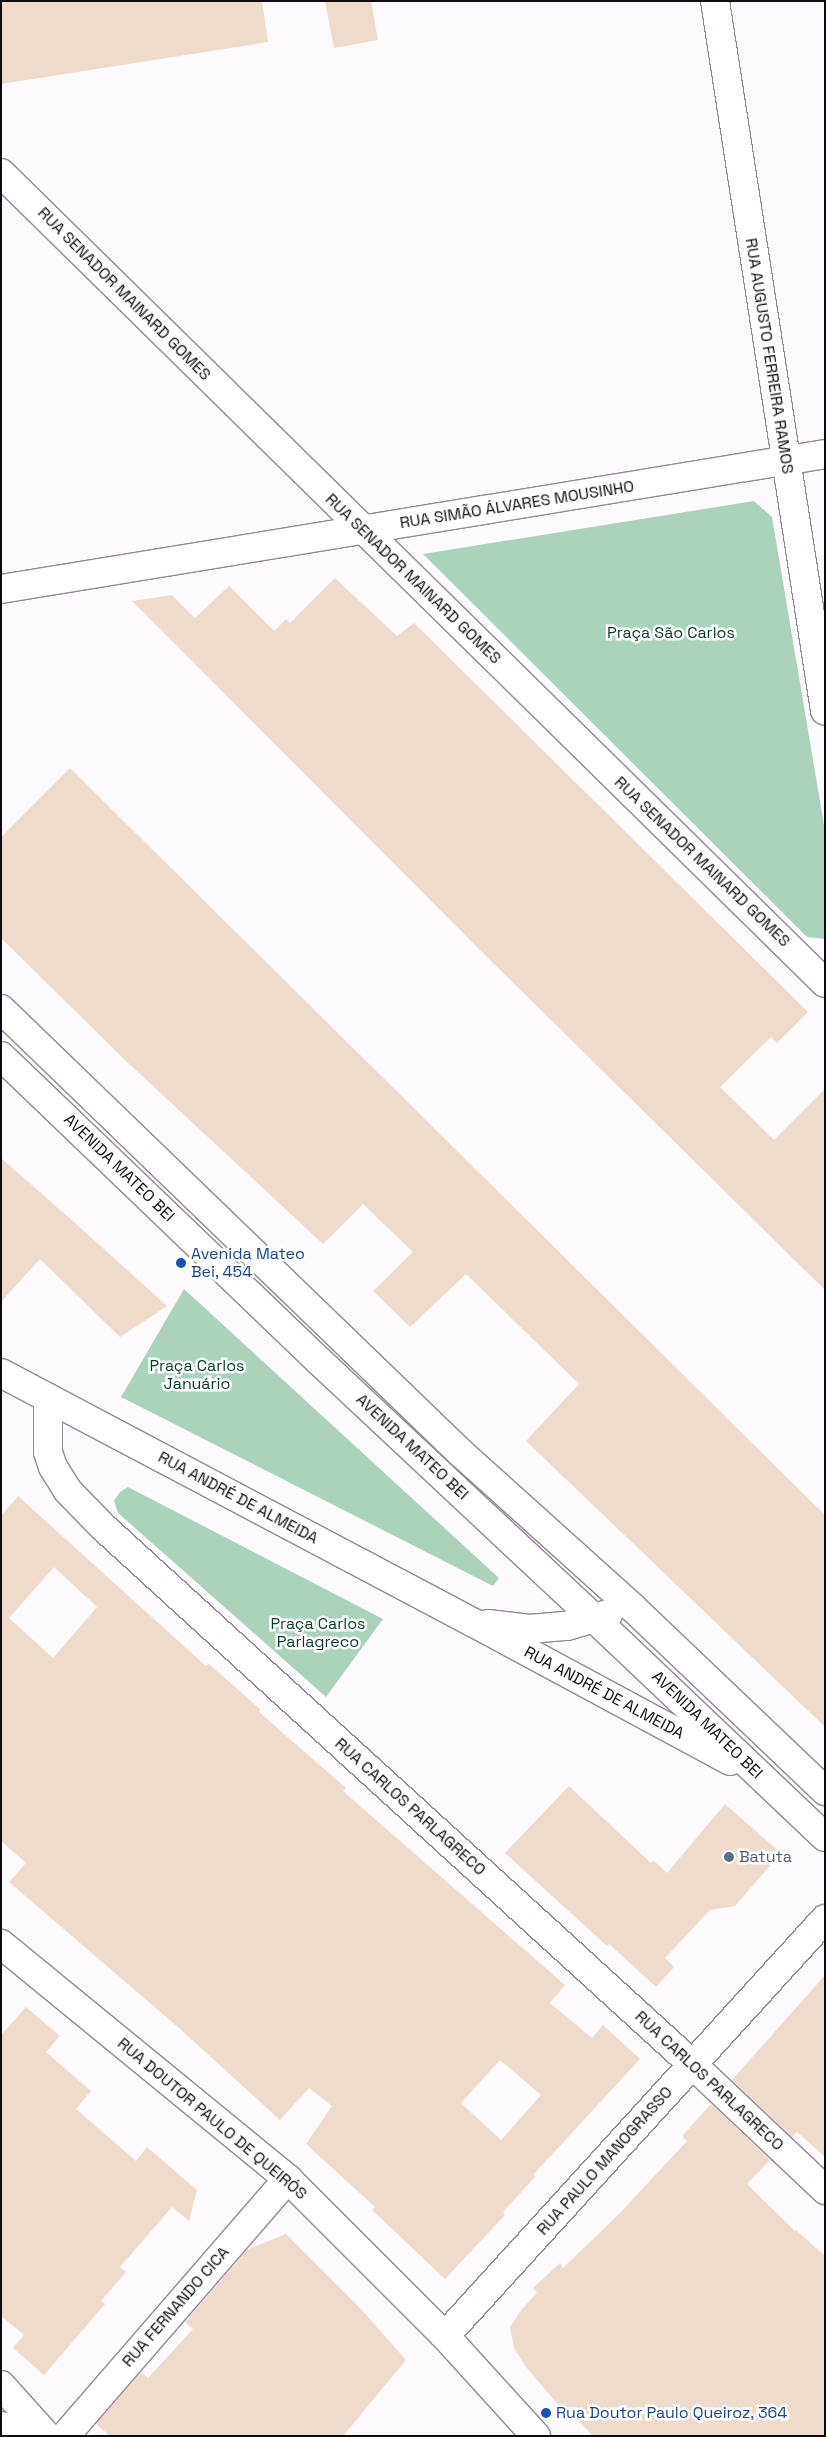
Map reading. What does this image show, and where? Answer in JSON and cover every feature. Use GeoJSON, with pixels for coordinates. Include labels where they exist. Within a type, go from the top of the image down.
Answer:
{"type":"FeatureCollection","features":[{"type":"Feature","properties":{"kind":"street","name":"RUA AUGUSTO FERREIRA RAMOS"},"geometry":{"type":"LineString","coordinates":[[715,1],[825,711]]}},
{"type":"Feature","properties":{"kind":"street","name":"RUA SENADOR MAINARD GOMES"},"geometry":{"type":"LineString","coordinates":[[1,173],[825,983]]}},
{"type":"Feature","properties":{"kind":"street","name":"RUA SIMÃO ÁLVARES MOUSINHO"},"geometry":{"type":"LineString","coordinates":[[1,590],[825,454]]}},
{"type":"Feature","properties":{"kind":"street","name":"AVENIDA MATEO BEI"},"geometry":{"type":"LineString","coordinates":[[1,1009],[461,1453],[632,1607],[825,1791]]}},
{"type":"Feature","properties":{"kind":"street","name":"AVENIDA MATEO BEI"},"geometry":{"type":"LineString","coordinates":[[1,1056],[318,1360],[825,1837]]}},
{"type":"Feature","properties":{"kind":"street","name":"RUA ANDRÉ DE ALMEIDA"},"geometry":{"type":"LineString","coordinates":[[1,1373],[474,1623],[760,1777]]}},
{"type":"Feature","properties":{"kind":"street","name":"RUA CARLOS PARLAGRECO"},"geometry":{"type":"LineString","coordinates":[[48,1398],[48,1452],[53,1467],[68,1490],[103,1527],[693,2065],[825,2190]]}},
{"type":"Feature","properties":{"kind":"street","name":"RUA ANDRÉ DE ALMEIDA"},"geometry":{"type":"LineString","coordinates":[[474,1623],[530,1629],[567,1626],[632,1607]]}},
{"type":"Feature","properties":{"kind":"street","name":"RUA PAULO MANOGRASSO"},"geometry":{"type":"LineString","coordinates":[[445,2336],[825,1919]]}},
{"type":"Feature","properties":{"kind":"street","name":"RUA DOUTOR PAULO DE QUEIRÓS"},"geometry":{"type":"LineString","coordinates":[[1,1944],[288,2178],[445,2336],[536,2436]]}},
{"type":"Feature","properties":{"kind":"street","name":"RUA FERNANDO CICA"},"geometry":{"type":"LineString","coordinates":[[65,2436],[288,2178]]}},
{"type":"Feature","properties":{"kind":"street"},"geometry":{"type":"LineString","coordinates":[[1,2385],[47,2436]]}},
{"type":"Feature","properties":{"kind":"street"},"geometry":{"type":"LineString","coordinates":[[1,2426],[28,2436]]}},
{"type":"Feature","properties":{"kind":"green space","name":"Praça São Carlos"},"geometry":{"type":"Polygon","coordinates":[[[754,501],[772,517],[825,831],[825,939],[807,937],[423,554],[754,501]]]}},
{"type":"Feature","properties":{"kind":"green space","name":"Praça Carlos Januário"},"geometry":{"type":"Polygon","coordinates":[[[184,1289],[499,1578],[493,1586],[121,1397],[184,1289]]]}},
{"type":"Feature","properties":{"kind":"green space","name":"Praça Carlos Parlagreco"},"geometry":{"type":"Polygon","coordinates":[[[128,1487],[383,1619],[326,1697],[118,1513],[114,1501],[120,1492],[128,1487]]]}},
{"type":"Feature","properties":{"kind":"building"},"geometry":{"type":"Polygon","coordinates":[[[1,1],[262,1],[268,42],[1,84],[1,1]]]}},
{"type":"Feature","properties":{"kind":"building"},"geometry":{"type":"Polygon","coordinates":[[[325,1],[371,1],[378,40],[334,48],[325,1]]]}},
{"type":"Feature","properties":{"kind":"building"},"geometry":{"type":"Polygon","coordinates":[[[335,578],[397,636],[414,623],[808,1012],[777,1043],[771,1037],[720,1087],[774,1140],[825,1089],[825,1290],[491,961],[132,601],[172,595],[195,618],[229,586],[274,631],[286,619],[290,623],[335,578]]]}},
{"type":"Feature","properties":{"kind":"building"},"geometry":{"type":"Polygon","coordinates":[[[70,768],[825,1515],[825,1727],[526,1441],[579,1384],[466,1274],[410,1327],[373,1291],[413,1252],[363,1204],[323,1244],[127,1062],[1,938],[1,837],[70,768]]]}},
{"type":"Feature","properties":{"kind":"building"},"geometry":{"type":"Polygon","coordinates":[[[1,1158],[167,1306],[120,1337],[40,1259],[1,1302],[1,1158]]]}},
{"type":"Feature","properties":{"kind":"building"},"geometry":{"type":"Polygon","coordinates":[[[18,1496],[206,1666],[209,1664],[260,1709],[259,1712],[346,1788],[343,1791],[565,1985],[550,2003],[592,2038],[603,2025],[640,2059],[534,2174],[535,2177],[503,2212],[505,2215],[445,2279],[372,2210],[375,2207],[306,2144],[332,2106],[309,2088],[280,2120],[179,2028],[9,1882],[26,1863],[1,1841],[1,1516],[18,1496]],[[54,1567],[9,1618],[53,1658],[97,1607],[54,1567]],[[500,2060],[461,2103],[501,2140],[541,2095],[500,2060]]]}},
{"type":"Feature","properties":{"kind":"building"},"geometry":{"type":"Polygon","coordinates":[[[569,1786],[651,1863],[653,1860],[667,1873],[725,1804],[781,1853],[735,1906],[710,1910],[665,1958],[674,1967],[656,1987],[609,1944],[607,1946],[505,1853],[569,1786]]]}},
{"type":"Feature","properties":{"kind":"building"},"geometry":{"type":"Polygon","coordinates":[[[825,1975],[825,2157],[797,2132],[792,2137],[732,2080],[825,1975]]]}},
{"type":"Feature","properties":{"kind":"building"},"geometry":{"type":"Polygon","coordinates":[[[26,2007],[60,2036],[46,2052],[91,2091],[76,2109],[136,2161],[147,2147],[197,2190],[189,2221],[172,2207],[120,2267],[126,2272],[101,2301],[105,2304],[44,2375],[13,2348],[24,2335],[1,2316],[1,2035],[26,2007]]]}},
{"type":"Feature","properties":{"kind":"building"},"geometry":{"type":"Polygon","coordinates":[[[711,2104],[770,2160],[747,2184],[795,2231],[825,2256],[825,2436],[593,2436],[564,2406],[561,2408],[526,2367],[514,2348],[510,2327],[522,2309],[537,2293],[533,2288],[560,2263],[563,2268],[619,2214],[687,2141],[682,2136],[711,2104]]]}},
{"type":"Feature","properties":{"kind":"building"},"geometry":{"type":"Polygon","coordinates":[[[286,2234],[361,2309],[406,2360],[343,2436],[110,2436],[96,2424],[141,2372],[148,2378],[193,2329],[185,2322],[248,2249],[286,2234]]]}},
{"type":"Feature","properties":{"kind":"place","name":"Avenida Mateo Bei, 454"},"geometry":{"type":"Point","coordinates":[181,1263]}},
{"type":"Feature","properties":{"kind":"place","name":"Batuta"},"geometry":{"type":"Point","coordinates":[729,1857]}},
{"type":"Feature","properties":{"kind":"place","name":"Rua Doutor Paulo Queiroz, 364"},"geometry":{"type":"Point","coordinates":[546,2413]}}]}
